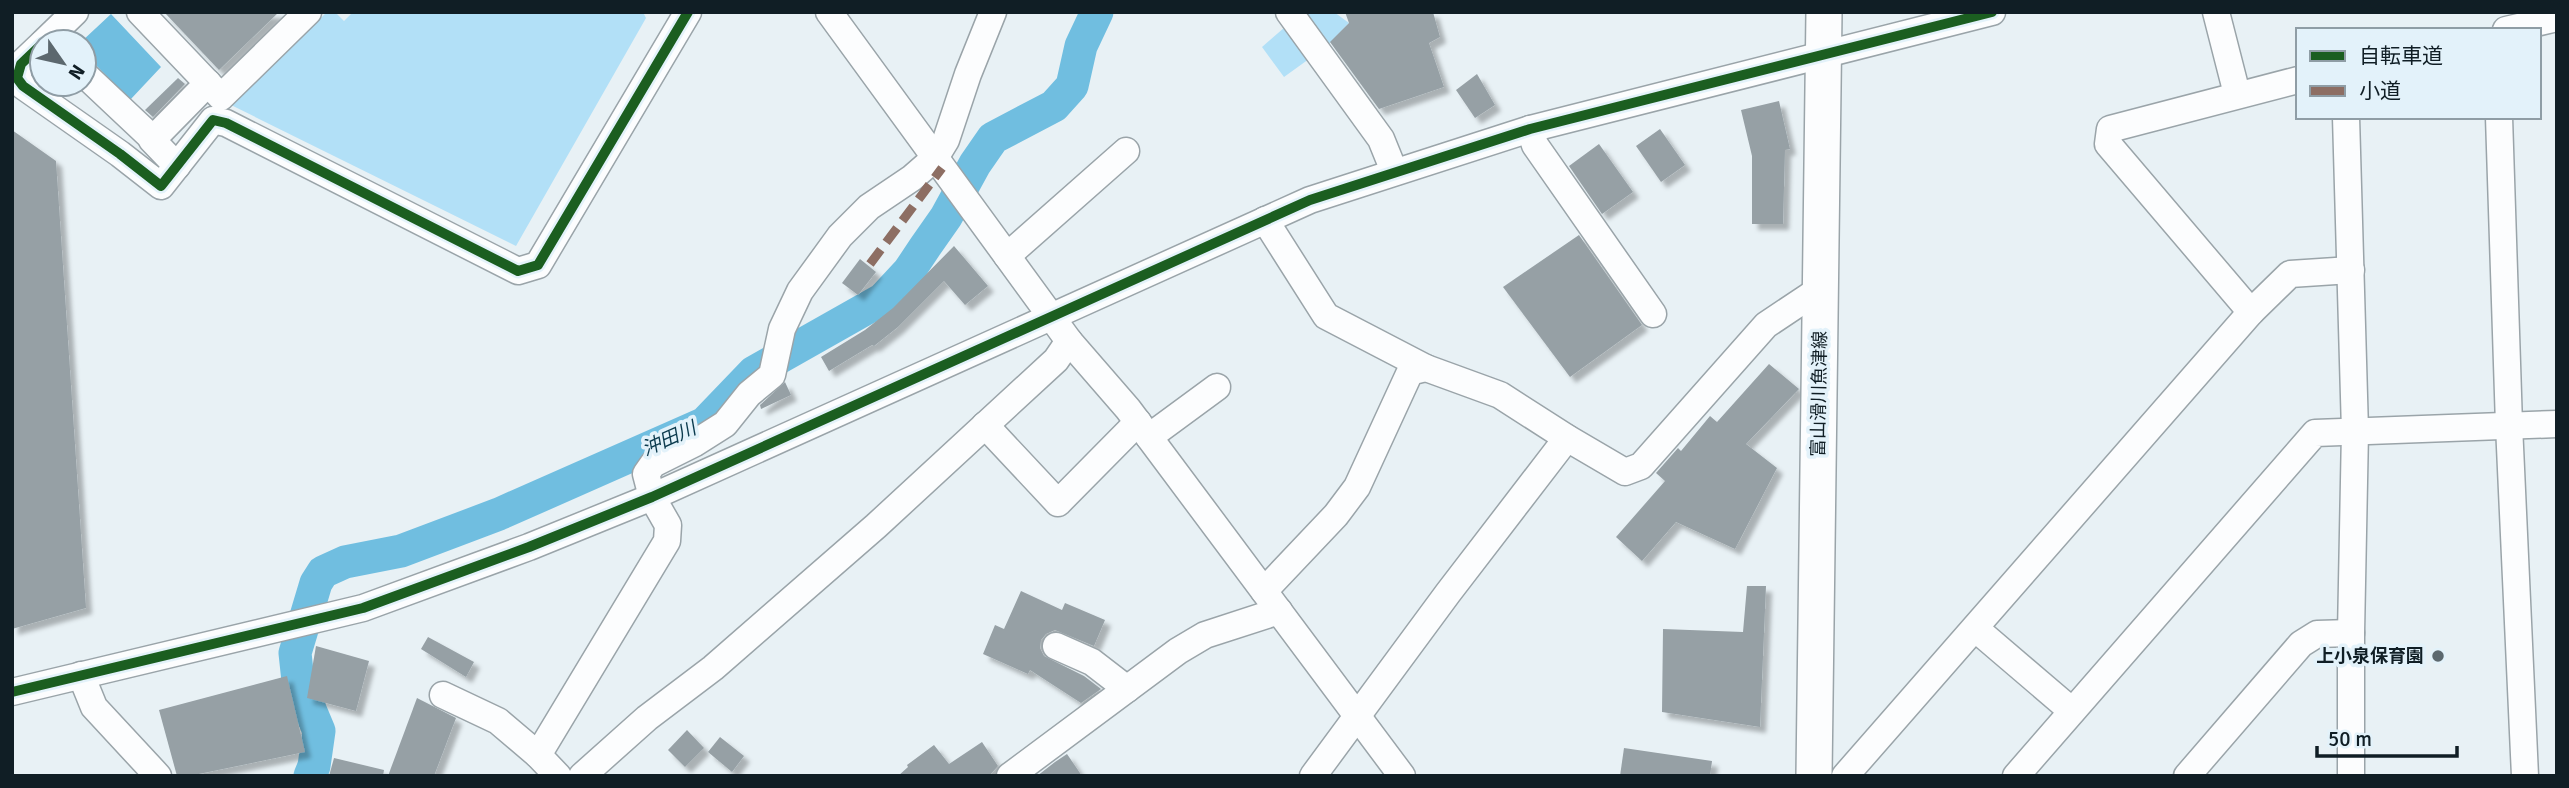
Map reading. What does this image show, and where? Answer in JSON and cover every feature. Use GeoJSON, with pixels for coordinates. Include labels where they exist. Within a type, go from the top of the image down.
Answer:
{"type":"FeatureCollection","features":[{"type":"Feature","properties":{"kind":"main road","name":"富山滑川魚津線"},"geometry":{"type":"LineString","coordinates":[[1814,776],[1824,12]]}},
{"type":"Feature","properties":{"kind":"street"},"geometry":{"type":"LineString","coordinates":[[58,28],[75,12]]}},
{"type":"Feature","properties":{"kind":"street"},"geometry":{"type":"LineString","coordinates":[[140,12],[221,97],[308,12]]}},
{"type":"Feature","properties":{"kind":"street"},"geometry":{"type":"LineString","coordinates":[[28,57],[21,64],[15,80],[161,186],[213,120],[226,123],[518,271],[538,265],[688,12]]}},
{"type":"Feature","properties":{"kind":"street"},"geometry":{"type":"LineString","coordinates":[[829,12],[1069,341],[1144,429],[1402,776]]}},
{"type":"Feature","properties":{"kind":"street"},"geometry":{"type":"LineString","coordinates":[[538,755],[667,541],[668,525],[652,497],[646,474],[653,464],[725,424],[749,394],[772,375],[782,329],[800,291],[840,236],[869,207],[912,178],[935,158],[946,140],[993,12]]}},
{"type":"Feature","properties":{"kind":"street"},"geometry":{"type":"LineString","coordinates":[[1289,12],[1381,139],[1394,171]]}},
{"type":"Feature","properties":{"kind":"street"},"geometry":{"type":"LineString","coordinates":[[12,692],[363,608],[529,547],[652,497],[1310,200],[1394,171],[1530,129],[1992,12]]}},
{"type":"Feature","properties":{"kind":"street"},"geometry":{"type":"LineString","coordinates":[[2216,12],[2237,94]]}},
{"type":"Feature","properties":{"kind":"street"},"geometry":{"type":"LineString","coordinates":[[2514,28],[2557,18]]}},
{"type":"Feature","properties":{"kind":"street"},"geometry":{"type":"LineString","coordinates":[[2251,312],[2108,144],[2110,129],[2296,80]]}},
{"type":"Feature","properties":{"kind":"street"},"geometry":{"type":"LineString","coordinates":[[153,139],[208,83]]}},
{"type":"Feature","properties":{"kind":"street"},"geometry":{"type":"LineString","coordinates":[[98,87],[153,139],[177,166]]}},
{"type":"Feature","properties":{"kind":"street"},"geometry":{"type":"LineString","coordinates":[[2346,119],[2356,431],[2351,776]]}},
{"type":"Feature","properties":{"kind":"street"},"geometry":{"type":"LineString","coordinates":[[2499,119],[2509,425],[2525,776]]}},
{"type":"Feature","properties":{"kind":"street"},"geometry":{"type":"LineString","coordinates":[[1530,129],[1535,145],[1653,314]]}},
{"type":"Feature","properties":{"kind":"street"},"geometry":{"type":"LineString","coordinates":[[1007,256],[1126,150]]}},
{"type":"Feature","properties":{"kind":"street"},"geometry":{"type":"LineString","coordinates":[[1265,220],[1326,316],[1426,368],[1500,395],[1625,472],[1640,466],[1766,325],[1820,289]]}},
{"type":"Feature","properties":{"kind":"street"},"geometry":{"type":"LineString","coordinates":[[1845,776],[2251,312],[2290,274],[2351,270]]}},
{"type":"Feature","properties":{"kind":"street"},"geometry":{"type":"LineString","coordinates":[[582,776],[647,718],[713,668],[876,526],[1056,360],[1069,341]]}},
{"type":"Feature","properties":{"kind":"street"},"geometry":{"type":"LineString","coordinates":[[1010,776],[1178,651],[1272,601],[1357,487],[1410,372],[1426,368]]}},
{"type":"Feature","properties":{"kind":"street"},"geometry":{"type":"LineString","coordinates":[[985,425],[1058,503],[1144,429],[1216,387]]}},
{"type":"Feature","properties":{"kind":"street"},"geometry":{"type":"LineString","coordinates":[[2016,776],[2315,433],[2557,424]]}},
{"type":"Feature","properties":{"kind":"street"},"geometry":{"type":"LineString","coordinates":[[1313,776],[1356,715],[1567,438]]}},
{"type":"Feature","properties":{"kind":"street"},"geometry":{"type":"LineString","coordinates":[[1976,629],[2072,711]]}},
{"type":"Feature","properties":{"kind":"street"},"geometry":{"type":"LineString","coordinates":[[2187,776],[2301,644],[2317,634],[2351,633]]}},
{"type":"Feature","properties":{"kind":"street"},"geometry":{"type":"LineString","coordinates":[[1056,646],[1093,662],[1127,689]]}},
{"type":"Feature","properties":{"kind":"street"},"geometry":{"type":"LineString","coordinates":[[81,675],[94,707],[158,776]]}},
{"type":"Feature","properties":{"kind":"street"},"geometry":{"type":"LineString","coordinates":[[443,695],[498,721],[558,776]]}},
{"type":"Feature","properties":{"kind":"shaded area"},"geometry":{"type":"Polygon","coordinates":[[[327,12],[335,12],[344,21],[353,12],[643,12],[646,18],[516,246],[231,105],[327,12]]]}},
{"type":"Feature","properties":{"kind":"shaded area"},"geometry":{"type":"Polygon","coordinates":[[[1288,12],[1334,12],[1349,23],[1327,46],[1284,77],[1262,47],[1285,27],[1288,12]]]}},
{"type":"Feature","properties":{"kind":"shaded area"},"geometry":{"type":"Polygon","coordinates":[[[111,14],[161,67],[130,100],[98,67],[96,28],[111,14]]]}},
{"type":"Feature","properties":{"kind":"building"},"geometry":{"type":"Polygon","coordinates":[[[164,12],[279,12],[219,70],[164,12]]]}},
{"type":"Feature","properties":{"kind":"building"},"geometry":{"type":"Polygon","coordinates":[[[1345,12],[1433,12],[1440,37],[1429,43],[1444,87],[1379,109],[1330,42],[1349,23],[1345,12]]]}},
{"type":"Feature","properties":{"kind":"building"},"geometry":{"type":"Polygon","coordinates":[[[1477,74],[1495,105],[1475,118],[1456,90],[1477,74]]]}},
{"type":"Feature","properties":{"kind":"building"},"geometry":{"type":"Polygon","coordinates":[[[178,78],[185,84],[153,117],[145,110],[178,78]]]}},
{"type":"Feature","properties":{"kind":"building"},"geometry":{"type":"Polygon","coordinates":[[[1779,101],[1790,149],[1785,150],[1783,224],[1752,224],[1752,156],[1741,110],[1779,101]]]}},
{"type":"Feature","properties":{"kind":"building"},"geometry":{"type":"Polygon","coordinates":[[[1660,129],[1685,165],[1661,182],[1636,146],[1660,129]]]}},
{"type":"Feature","properties":{"kind":"building"},"geometry":{"type":"Polygon","coordinates":[[[12,130],[56,161],[86,608],[12,629],[12,130]]]}},
{"type":"Feature","properties":{"kind":"building"},"geometry":{"type":"Polygon","coordinates":[[[1599,144],[1633,192],[1602,214],[1569,166],[1599,144]]]}},
{"type":"Feature","properties":{"kind":"building"},"geometry":{"type":"Polygon","coordinates":[[[1579,235],[1642,325],[1570,377],[1503,287],[1579,235]]]}},
{"type":"Feature","properties":{"kind":"building"},"geometry":{"type":"Polygon","coordinates":[[[954,246],[988,286],[965,305],[944,281],[898,327],[874,346],[829,371],[821,357],[865,330],[893,308],[954,246]]]}},
{"type":"Feature","properties":{"kind":"building"},"geometry":{"type":"Polygon","coordinates":[[[860,259],[876,272],[858,295],[842,283],[860,259]]]}},
{"type":"Feature","properties":{"kind":"building"},"geometry":{"type":"Polygon","coordinates":[[[1769,364],[1799,389],[1746,444],[1777,468],[1735,549],[1676,522],[1642,561],[1616,537],[1665,481],[1656,473],[1678,448],[1681,451],[1710,416],[1717,422],[1769,364]]]}},
{"type":"Feature","properties":{"kind":"building"},"geometry":{"type":"Polygon","coordinates":[[[785,382],[791,395],[761,409],[760,405],[785,382]]]}},
{"type":"Feature","properties":{"kind":"building"},"geometry":{"type":"Polygon","coordinates":[[[1747,586],[1766,586],[1760,727],[1662,712],[1663,629],[1743,632],[1747,586]]]}},
{"type":"Feature","properties":{"kind":"building"},"geometry":{"type":"Polygon","coordinates":[[[1021,591],[1062,610],[1065,603],[1105,620],[1094,646],[1055,630],[1041,640],[1040,648],[1044,656],[1084,676],[1101,689],[1081,703],[1030,670],[1028,674],[983,654],[995,625],[1004,629],[1021,591]]]}},
{"type":"Feature","properties":{"kind":"building"},"geometry":{"type":"Polygon","coordinates":[[[428,637],[474,662],[466,677],[421,649],[428,637]]]}},
{"type":"Feature","properties":{"kind":"building"},"geometry":{"type":"Polygon","coordinates":[[[316,646],[369,661],[356,711],[307,698],[316,646]]]}},
{"type":"Feature","properties":{"kind":"building"},"geometry":{"type":"Polygon","coordinates":[[[287,676],[305,752],[189,776],[177,776],[159,710],[287,676]]]}},
{"type":"Feature","properties":{"kind":"building"},"geometry":{"type":"Polygon","coordinates":[[[417,698],[456,718],[434,776],[388,776],[417,698]]]}},
{"type":"Feature","properties":{"kind":"building"},"geometry":{"type":"Polygon","coordinates":[[[687,730],[704,748],[685,767],[668,750],[687,730]]]}},
{"type":"Feature","properties":{"kind":"building"},"geometry":{"type":"Polygon","coordinates":[[[720,737],[744,756],[732,772],[708,752],[720,737]]]}},
{"type":"Feature","properties":{"kind":"building"},"geometry":{"type":"Polygon","coordinates":[[[982,742],[998,766],[989,776],[898,776],[907,765],[934,745],[949,764],[982,742]]]}},
{"type":"Feature","properties":{"kind":"building"},"geometry":{"type":"Polygon","coordinates":[[[1624,748],[1712,761],[1710,776],[1620,776],[1624,748]]]}},
{"type":"Feature","properties":{"kind":"building"},"geometry":{"type":"Polygon","coordinates":[[[1067,754],[1082,776],[1037,776],[1055,762],[1067,754]]]}},
{"type":"Feature","properties":{"kind":"building"},"geometry":{"type":"Polygon","coordinates":[[[334,758],[384,770],[383,776],[329,776],[334,758]]]}},
{"type":"Feature","properties":{"kind":"waterway","name":"沖田川"},"geometry":{"type":"LineString","coordinates":[[310,776],[319,731],[298,681],[295,653],[316,583],[323,572],[345,562],[401,551],[499,514],[705,423],[754,372],[883,299],[909,271],[946,217],[975,164],[993,138],[1054,106],[1072,86],[1081,46],[1097,12]]}},
{"type":"Feature","properties":{"kind":"marked path"},"geometry":{"type":"LineString","coordinates":[[870,264],[942,168]]}},
{"type":"Feature","properties":{"kind":"cycle path"},"geometry":{"type":"LineString","coordinates":[[40,98],[161,186],[213,120],[226,123],[518,271],[538,265],[688,12]]}},
{"type":"Feature","properties":{"kind":"cycle path"},"geometry":{"type":"LineString","coordinates":[[12,692],[363,608],[529,547],[652,497],[1310,200],[1530,129],[1992,12]]}},
{"type":"Feature","properties":{"kind":"cycle path"},"geometry":{"type":"LineString","coordinates":[[28,57],[21,64],[17,78],[28,90]]}},
{"type":"Feature","properties":{"kind":"place","name":"上小泉保育園"},"geometry":{"type":"Point","coordinates":[2438,656]}}]}
